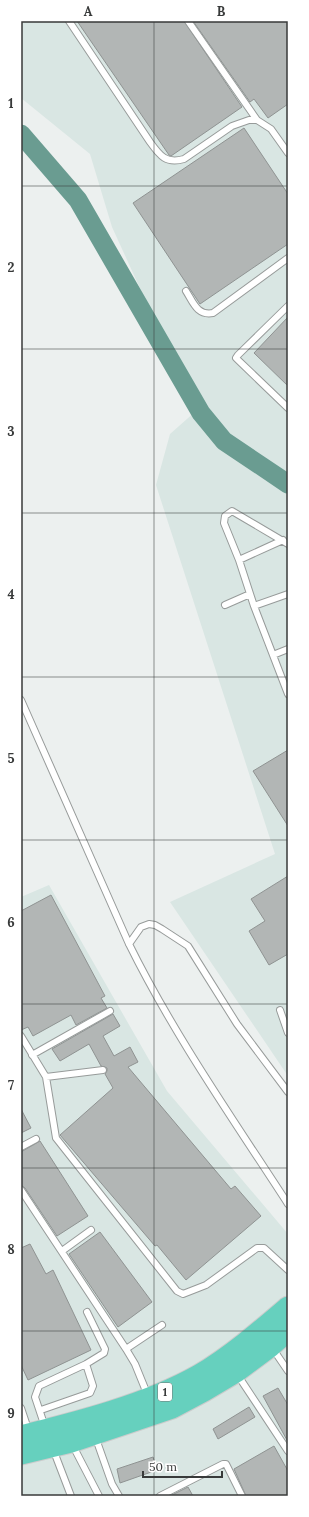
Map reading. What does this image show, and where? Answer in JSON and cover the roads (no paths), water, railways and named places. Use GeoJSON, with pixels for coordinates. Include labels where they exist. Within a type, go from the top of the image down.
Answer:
{"type":"FeatureCollection","features":[{"type":"Feature","properties":{"kind":"highway","name":"1"},"geometry":{"type":"LineString","coordinates":[[46,1439],[149,1398],[198,1375],[228,1356],[288,1307]]}},
{"type":"Feature","properties":{"kind":"highway","name":"1"},"geometry":{"type":"LineString","coordinates":[[46,1439],[95,1435],[172,1408],[236,1372],[271,1346],[288,1331]]}},
{"type":"Feature","properties":{"kind":"lane"},"geometry":{"type":"LineString","coordinates":[[69,21],[150,142],[160,155],[167,160],[175,162],[184,159],[232,126],[249,120],[257,120]]}},
{"type":"Feature","properties":{"kind":"lane"},"geometry":{"type":"LineString","coordinates":[[188,21],[257,120],[271,129],[285,144],[288,153]]}},
{"type":"Feature","properties":{"kind":"lane"},"geometry":{"type":"LineString","coordinates":[[186,291],[197,309],[204,313],[213,313],[288,258]]}},
{"type":"Feature","properties":{"kind":"lane"},"geometry":{"type":"LineString","coordinates":[[288,306],[236,358],[288,408]]}},
{"type":"Feature","properties":{"kind":"lane"},"geometry":{"type":"LineString","coordinates":[[288,544],[232,511],[225,516],[224,523],[288,694]]}},
{"type":"Feature","properties":{"kind":"lane"},"geometry":{"type":"LineString","coordinates":[[239,560],[282,540]]}},
{"type":"Feature","properties":{"kind":"lane"},"geometry":{"type":"LineString","coordinates":[[225,605],[250,594]]}},
{"type":"Feature","properties":{"kind":"lane"},"geometry":{"type":"LineString","coordinates":[[254,606],[288,594]]}},
{"type":"Feature","properties":{"kind":"lane"},"geometry":{"type":"LineString","coordinates":[[273,655],[288,649]]}},
{"type":"Feature","properties":{"kind":"lane"},"geometry":{"type":"LineString","coordinates":[[21,700],[129,944],[143,972],[206,1077],[288,1204]]}},
{"type":"Feature","properties":{"kind":"lane"},"geometry":{"type":"LineString","coordinates":[[129,944],[141,927],[149,924],[155,925],[188,946],[237,1024],[288,1092]]}},
{"type":"Feature","properties":{"kind":"lane"},"geometry":{"type":"LineString","coordinates":[[280,1010],[288,1033]]}},
{"type":"Feature","properties":{"kind":"lane"},"geometry":{"type":"LineString","coordinates":[[32,1055],[110,1011]]}},
{"type":"Feature","properties":{"kind":"lane"},"geometry":{"type":"LineString","coordinates":[[21,1036],[46,1077],[56,1138],[177,1291],[183,1294],[206,1285],[256,1248],[264,1248],[288,1270]]}},
{"type":"Feature","properties":{"kind":"lane"},"geometry":{"type":"LineString","coordinates":[[46,1077],[102,1070]]}},
{"type":"Feature","properties":{"kind":"lane"},"geometry":{"type":"LineString","coordinates":[[21,1147],[36,1139]]}},
{"type":"Feature","properties":{"kind":"lane"},"geometry":{"type":"LineString","coordinates":[[21,1190],[126,1349],[135,1364],[149,1398]]}},
{"type":"Feature","properties":{"kind":"lane"},"geometry":{"type":"LineString","coordinates":[[62,1251],[90,1230]]}},
{"type":"Feature","properties":{"kind":"lane"},"geometry":{"type":"LineString","coordinates":[[71,1496],[46,1439],[40,1410],[35,1397],[39,1386],[86,1364],[104,1353],[105,1349],[87,1312]]}},
{"type":"Feature","properties":{"kind":"lane"},"geometry":{"type":"LineString","coordinates":[[126,1349],[162,1325]]}},
{"type":"Feature","properties":{"kind":"lane"},"geometry":{"type":"LineString","coordinates":[[271,1346],[288,1371]]}},
{"type":"Feature","properties":{"kind":"lane"},"geometry":{"type":"LineString","coordinates":[[40,1410],[90,1393],[93,1386],[86,1364]]}},
{"type":"Feature","properties":{"kind":"lane"},"geometry":{"type":"LineString","coordinates":[[236,1372],[288,1451]]}},
{"type":"Feature","properties":{"kind":"lane"},"geometry":{"type":"LineString","coordinates":[[21,1408],[46,1439],[99,1496]]}},
{"type":"Feature","properties":{"kind":"lane"},"geometry":{"type":"LineString","coordinates":[[95,1435],[112,1484],[119,1496]]}},
{"type":"Feature","properties":{"kind":"lane"},"geometry":{"type":"LineString","coordinates":[[160,1496],[223,1464],[226,1464],[242,1496]]}},
{"type":"Feature","properties":{"kind":"waterway"},"geometry":{"type":"LineString","coordinates":[[21,134],[78,200],[201,413],[224,441],[288,484]]}}]}
